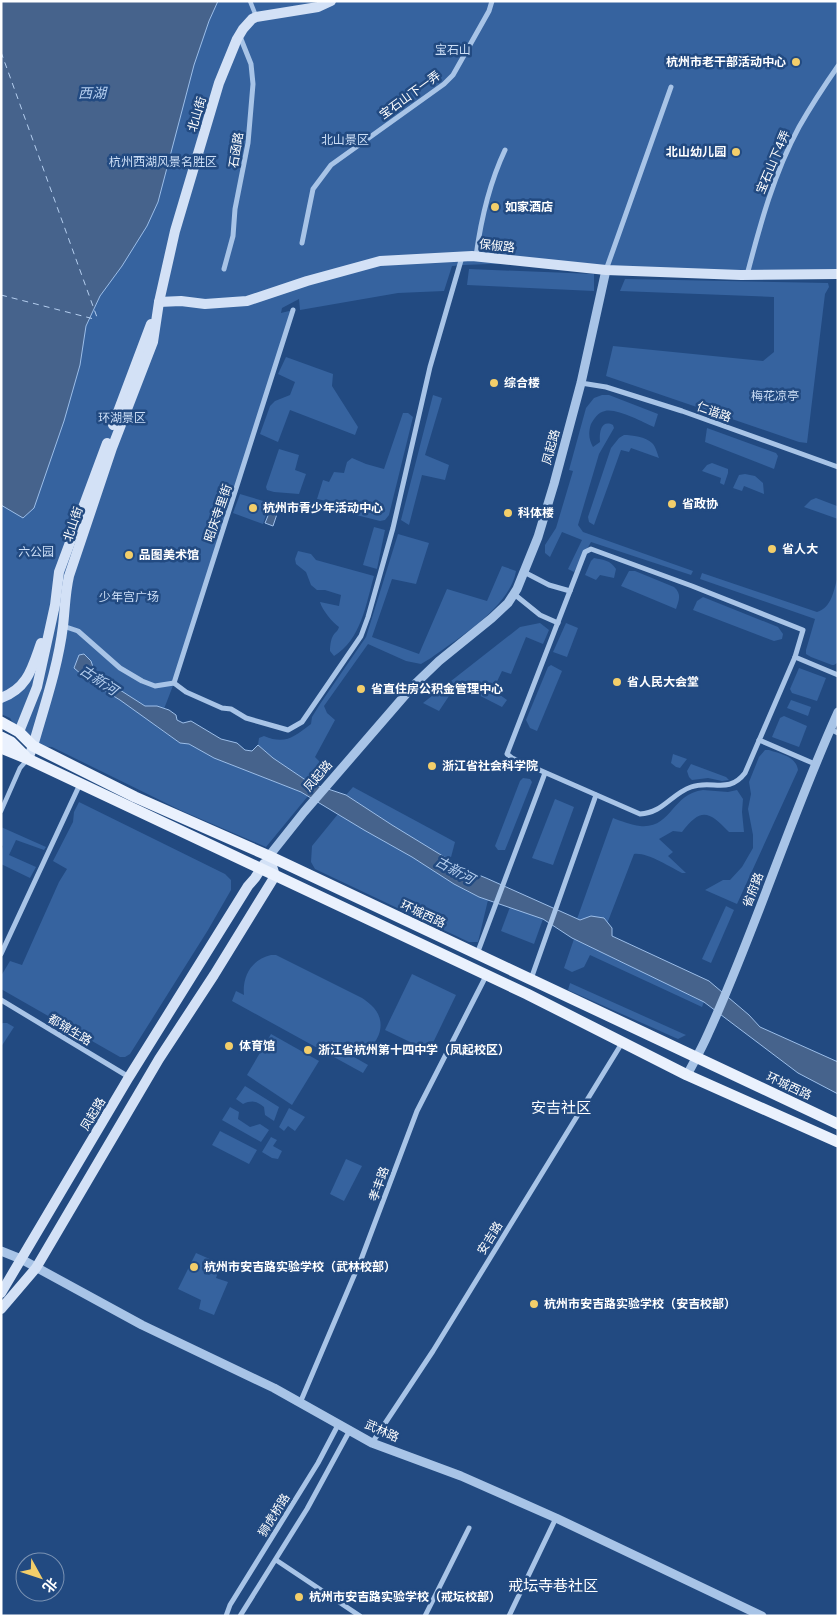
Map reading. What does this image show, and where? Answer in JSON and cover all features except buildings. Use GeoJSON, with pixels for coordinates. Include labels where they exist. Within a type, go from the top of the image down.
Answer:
{"type":"FeatureCollection","features":[{"type":"Feature","properties":{"kind":"main road"},"geometry":{"type":"LineString","coordinates":[[256,17],[318,7],[331,1]]}},
{"type":"Feature","properties":{"kind":"main road","name":"北山街"},"geometry":{"type":"LineString","coordinates":[[28,759],[34,746],[55,666],[63,626],[65,596],[69,576],[112,448],[153,342],[159,302],[175,231],[219,84],[237,39],[243,29],[256,17]]}},
{"type":"Feature","properties":{"kind":"main road","name":"保俶路"},"geometry":{"type":"LineString","coordinates":[[159,302],[181,301],[205,304],[247,301],[307,280],[380,261],[476,256],[606,270],[747,275],[838,274]]}},
{"type":"Feature","properties":{"kind":"main road","name":"北山街"},"geometry":{"type":"LineString","coordinates":[[19,732],[37,687],[55,605],[59,572],[159,302]]}},
{"type":"Feature","properties":{"kind":"main road"},"geometry":{"type":"LineString","coordinates":[[1,698],[20,688],[30,674],[55,605]]}},
{"type":"Feature","properties":{"kind":"main road","name":"环城西路"},"geometry":{"type":"LineString","coordinates":[[1,722],[19,732],[34,746],[135,796],[268,856],[838,1124]]}},
{"type":"Feature","properties":{"kind":"main road"},"geometry":{"type":"LineString","coordinates":[[1,737],[11,742],[28,759]]}},
{"type":"Feature","properties":{"kind":"main road"},"geometry":{"type":"LineString","coordinates":[[1,748],[262,868],[275,876],[486,975],[687,1075],[838,1142]]}},
{"type":"Feature","properties":{"kind":"main road"},"geometry":{"type":"LineString","coordinates":[[268,856],[275,876]]}},
{"type":"Feature","properties":{"kind":"main road","name":"凤起路"},"geometry":{"type":"LineString","coordinates":[[1,1293],[129,1077],[268,856]]}},
{"type":"Feature","properties":{"kind":"main road"},"geometry":{"type":"LineString","coordinates":[[1,1309],[36,1268],[159,1059],[224,960],[275,876]]}},
{"type":"Feature","properties":{"kind":"street"},"geometry":{"type":"LineString","coordinates":[[250,1],[256,17]]}},
{"type":"Feature","properties":{"kind":"street","name":"宝石山下一弄"},"geometry":{"type":"LineString","coordinates":[[302,243],[313,189],[324,172],[331,165],[444,84],[453,75],[489,12],[492,1]]}},
{"type":"Feature","properties":{"kind":"street","name":"石函路"},"geometry":{"type":"LineString","coordinates":[[224,269],[233,236],[235,209],[248,143],[252,86],[250,64],[241,39],[237,39]]}},
{"type":"Feature","properties":{"kind":"street","name":"宝石山下4弄"},"geometry":{"type":"LineString","coordinates":[[747,275],[768,201],[784,160],[798,128],[838,66]]}},
{"type":"Feature","properties":{"kind":"street"},"geometry":{"type":"LineString","coordinates":[[606,270],[671,87]]}},
{"type":"Feature","properties":{"kind":"street"},"geometry":{"type":"LineString","coordinates":[[476,256],[482,214],[495,171],[505,150]]}},
{"type":"Feature","properties":{"kind":"street"},"geometry":{"type":"LineString","coordinates":[[63,626],[78,631],[120,668],[142,681],[155,686],[174,683],[186,692],[222,708],[231,709],[246,718],[288,730],[302,722],[361,636],[368,618],[393,528],[430,367],[462,257]]}},
{"type":"Feature","properties":{"kind":"street","name":"凤起路"},"geometry":{"type":"LineString","coordinates":[[268,856],[413,686],[439,661],[492,618],[508,603],[514,594],[538,537],[554,484],[581,383],[606,270]]}},
{"type":"Feature","properties":{"kind":"street","name":"昭庆寺里街"},"geometry":{"type":"LineString","coordinates":[[174,683],[293,310]]}},
{"type":"Feature","properties":{"kind":"street","name":"仁谐路"},"geometry":{"type":"LineString","coordinates":[[581,383],[606,386],[838,467]]}},
{"type":"Feature","properties":{"kind":"street"},"geometry":{"type":"LineString","coordinates":[[591,549],[804,630],[795,657],[740,780],[726,786],[701,784],[693,786],[680,792],[657,811],[640,814],[512,758],[507,754],[558,623],[585,552],[591,549]]}},
{"type":"Feature","properties":{"kind":"street"},"geometry":{"type":"LineString","coordinates":[[524,572],[549,585],[570,591]]}},
{"type":"Feature","properties":{"kind":"street"},"geometry":{"type":"LineString","coordinates":[[514,594],[540,615],[558,623]]}},
{"type":"Feature","properties":{"kind":"street"},"geometry":{"type":"LineString","coordinates":[[795,657],[838,675]]}},
{"type":"Feature","properties":{"kind":"street","name":"省府路"},"geometry":{"type":"LineString","coordinates":[[687,1075],[732,980],[815,764],[834,731],[838,712]]}},
{"type":"Feature","properties":{"kind":"street"},"geometry":{"type":"LineString","coordinates":[[759,740],[815,764]]}},
{"type":"Feature","properties":{"kind":"street"},"geometry":{"type":"LineString","coordinates":[[1,812],[20,768],[28,759]]}},
{"type":"Feature","properties":{"kind":"street"},"geometry":{"type":"LineString","coordinates":[[477,954],[546,773]]}},
{"type":"Feature","properties":{"kind":"street"},"geometry":{"type":"LineString","coordinates":[[1,954],[80,784]]}},
{"type":"Feature","properties":{"kind":"street"},"geometry":{"type":"LineString","coordinates":[[531,979],[596,795]]}},
{"type":"Feature","properties":{"kind":"street","name":"孝丰路"},"geometry":{"type":"LineString","coordinates":[[300,1403],[362,1258],[417,1111],[486,975]]}},
{"type":"Feature","properties":{"kind":"street","name":"都锦生路"},"geometry":{"type":"LineString","coordinates":[[1,1000],[129,1077]]}},
{"type":"Feature","properties":{"kind":"street","name":"安吉路"},"geometry":{"type":"LineString","coordinates":[[372,1443],[433,1351],[622,1042]]}},
{"type":"Feature","properties":{"kind":"street","name":"武林路"},"geometry":{"type":"LineString","coordinates":[[1,1251],[21,1259],[142,1325],[274,1388],[372,1443],[460,1476],[556,1518],[762,1616]]}},
{"type":"Feature","properties":{"kind":"street","name":"狮虎桥路"},"geometry":{"type":"LineString","coordinates":[[226,1616],[230,1605],[318,1463],[338,1425]]}},
{"type":"Feature","properties":{"kind":"street","name":"狮虎桥路"},"geometry":{"type":"LineString","coordinates":[[240,1616],[330,1469],[350,1430]]}},
{"type":"Feature","properties":{"kind":"street"},"geometry":{"type":"LineString","coordinates":[[509,1616],[556,1518]]}},
{"type":"Feature","properties":{"kind":"street"},"geometry":{"type":"LineString","coordinates":[[424,1616],[469,1528]]}},
{"type":"Feature","properties":{"kind":"street"},"geometry":{"type":"LineString","coordinates":[[276,1560],[360,1616]]}},
{"type":"Feature","properties":{"kind":"green space","name":"北山景区"},"geometry":{"type":"Polygon","coordinates":[[[1,1],[838,1],[838,278],[778,279],[687,276],[543,265],[470,265],[452,266],[444,291],[398,293],[300,310],[299,299],[282,308],[281,313],[293,310],[174,683],[157,727],[180,743],[189,744],[214,758],[308,796],[266,847],[180,810],[52,747],[33,746],[19,732],[10,718],[1,714],[1,1]]]}},
{"type":"Feature","properties":{"kind":"green space"},"geometry":{"type":"Polygon","coordinates":[[[469,269],[594,274],[594,291],[467,285],[469,269]]]}},
{"type":"Feature","properties":{"kind":"green space","name":"梅花凉亭"},"geometry":{"type":"Polygon","coordinates":[[[625,279],[828,283],[829,287],[825,294],[807,443],[799,442],[606,376],[613,346],[763,361],[774,352],[774,297],[620,291],[625,279]]]}},
{"type":"Feature","properties":{"kind":"green space"},"geometry":{"type":"Polygon","coordinates":[[[286,357],[333,374],[332,386],[358,427],[355,435],[290,410],[278,442],[260,434],[270,406],[275,401],[290,395],[295,382],[278,374],[286,357]]]}},
{"type":"Feature","properties":{"kind":"green space"},"geometry":{"type":"Polygon","coordinates":[[[433,395],[442,398],[425,455],[449,465],[445,480],[422,475],[409,525],[401,520],[433,395]]]}},
{"type":"Feature","properties":{"kind":"green space"},"geometry":{"type":"Polygon","coordinates":[[[609,395],[658,414],[654,427],[630,416],[610,411],[598,414],[595,418],[589,433],[593,447],[600,442],[603,425],[613,425],[614,428],[599,454],[578,525],[583,532],[693,571],[691,575],[591,542],[574,572],[568,569],[582,540],[562,532],[550,557],[545,553],[545,545],[556,528],[573,471],[569,470],[586,408],[594,398],[609,395]]]}},
{"type":"Feature","properties":{"kind":"green space"},"geometry":{"type":"Polygon","coordinates":[[[403,413],[408,413],[413,417],[389,515],[385,520],[380,521],[329,508],[331,502],[317,499],[323,480],[329,482],[334,472],[344,473],[347,462],[352,458],[384,469],[403,413]]]}},
{"type":"Feature","properties":{"kind":"green space"},"geometry":{"type":"Polygon","coordinates":[[[707,428],[776,453],[778,456],[774,469],[705,442],[707,428]]]}},
{"type":"Feature","properties":{"kind":"green space"},"geometry":{"type":"Polygon","coordinates":[[[624,435],[646,439],[652,443],[659,458],[631,448],[629,452],[621,450],[594,525],[589,522],[588,517],[611,448],[624,435]]]}},
{"type":"Feature","properties":{"kind":"green space"},"geometry":{"type":"Polygon","coordinates":[[[279,449],[299,455],[295,470],[306,474],[299,494],[267,490],[266,487],[279,449]]]}},
{"type":"Feature","properties":{"kind":"green space"},"geometry":{"type":"Polygon","coordinates":[[[712,463],[728,469],[724,485],[720,483],[721,478],[702,471],[707,465],[712,463]]]}},
{"type":"Feature","properties":{"kind":"green space"},"geometry":{"type":"Polygon","coordinates":[[[739,475],[755,476],[763,483],[764,494],[744,486],[742,491],[733,488],[739,475]]]}},
{"type":"Feature","properties":{"kind":"green space"},"geometry":{"type":"Polygon","coordinates":[[[240,494],[270,503],[263,524],[233,513],[240,494]]]}},
{"type":"Feature","properties":{"kind":"green space"},"geometry":{"type":"Polygon","coordinates":[[[816,498],[837,506],[838,519],[804,507],[816,498]]]}},
{"type":"Feature","properties":{"kind":"green space"},"geometry":{"type":"Polygon","coordinates":[[[374,527],[385,530],[377,569],[363,565],[374,527]]]}},
{"type":"Feature","properties":{"kind":"green space"},"geometry":{"type":"Polygon","coordinates":[[[398,534],[429,543],[416,584],[392,579],[372,637],[419,654],[447,589],[487,601],[502,566],[516,571],[512,584],[494,609],[455,641],[421,664],[406,661],[368,644],[324,706],[327,713],[335,720],[315,757],[323,765],[310,783],[273,758],[258,745],[259,738],[264,736],[271,739],[284,740],[294,736],[311,724],[312,717],[320,704],[366,637],[398,534]]]}},
{"type":"Feature","properties":{"kind":"green space"},"geometry":{"type":"Polygon","coordinates":[[[298,551],[311,554],[316,560],[374,576],[365,609],[351,641],[334,656],[330,651],[331,644],[339,627],[328,616],[320,602],[339,606],[341,595],[325,590],[317,590],[311,585],[306,572],[296,564],[295,559],[298,551]]]}},
{"type":"Feature","properties":{"kind":"green space"},"geometry":{"type":"Polygon","coordinates":[[[594,558],[606,561],[614,566],[616,569],[614,578],[600,575],[596,580],[585,575],[594,558]]]}},
{"type":"Feature","properties":{"kind":"green space"},"geometry":{"type":"Polygon","coordinates":[[[629,571],[635,571],[674,587],[679,595],[676,609],[621,586],[629,571]]]}},
{"type":"Feature","properties":{"kind":"green space"},"geometry":{"type":"Polygon","coordinates":[[[702,573],[817,612],[826,607],[829,602],[838,576],[837,663],[832,665],[806,654],[815,619],[700,579],[702,573]]]}},
{"type":"Feature","properties":{"kind":"green space"},"geometry":{"type":"Polygon","coordinates":[[[703,597],[778,627],[783,634],[782,639],[774,641],[693,610],[697,601],[703,597]]]}},
{"type":"Feature","properties":{"kind":"green space"},"geometry":{"type":"Polygon","coordinates":[[[540,623],[549,630],[543,644],[526,637],[511,674],[502,671],[493,690],[507,700],[502,707],[457,684],[439,711],[423,703],[520,627],[540,623]]]}},
{"type":"Feature","properties":{"kind":"green space"},"geometry":{"type":"Polygon","coordinates":[[[566,623],[578,628],[567,657],[553,652],[566,623]]]}},
{"type":"Feature","properties":{"kind":"green space"},"geometry":{"type":"Polygon","coordinates":[[[551,665],[562,671],[537,731],[530,728],[526,720],[548,667],[551,665]]]}},
{"type":"Feature","properties":{"kind":"green space"},"geometry":{"type":"Polygon","coordinates":[[[799,668],[826,678],[817,701],[792,693],[790,689],[799,668]]]}},
{"type":"Feature","properties":{"kind":"green space"},"geometry":{"type":"Polygon","coordinates":[[[791,700],[811,707],[808,716],[787,708],[791,700]]]}},
{"type":"Feature","properties":{"kind":"green space"},"geometry":{"type":"Polygon","coordinates":[[[784,716],[807,726],[799,747],[772,737],[780,718],[784,716]]]}},
{"type":"Feature","properties":{"kind":"green space"},"geometry":{"type":"Polygon","coordinates":[[[765,750],[787,756],[797,765],[798,770],[737,904],[705,890],[723,880],[730,880],[742,867],[753,848],[753,835],[748,809],[751,794],[749,782],[759,757],[765,750]]]}},
{"type":"Feature","properties":{"kind":"green space"},"geometry":{"type":"Polygon","coordinates":[[[673,754],[687,759],[680,768],[671,763],[673,754]]]}},
{"type":"Feature","properties":{"kind":"green space"},"geometry":{"type":"Polygon","coordinates":[[[691,764],[726,777],[729,780],[722,781],[708,778],[692,780],[687,771],[691,764]]]}},
{"type":"Feature","properties":{"kind":"green space"},"geometry":{"type":"Polygon","coordinates":[[[523,778],[530,779],[532,782],[505,850],[498,850],[495,846],[520,781],[523,778]]]}},
{"type":"Feature","properties":{"kind":"green space"},"geometry":{"type":"Polygon","coordinates":[[[353,787],[455,842],[450,861],[346,795],[353,787]]]}},
{"type":"Feature","properties":{"kind":"green space"},"geometry":{"type":"Polygon","coordinates":[[[703,790],[728,792],[737,790],[743,799],[744,832],[729,832],[710,816],[700,815],[682,832],[673,831],[659,839],[673,852],[668,856],[686,873],[682,873],[645,855],[634,854],[605,929],[601,930],[577,919],[613,818],[640,826],[651,825],[666,817],[684,798],[692,793],[703,790]]]}},
{"type":"Feature","properties":{"kind":"green space"},"geometry":{"type":"Polygon","coordinates":[[[555,799],[574,807],[553,865],[532,858],[555,799]]]}},
{"type":"Feature","properties":{"kind":"green space"},"geometry":{"type":"Polygon","coordinates":[[[79,802],[225,874],[231,880],[231,890],[208,930],[130,1054],[125,1057],[120,1057],[1,989],[1,976],[10,961],[22,965],[59,882],[67,869],[53,861],[73,822],[74,812],[79,802]]]}},
{"type":"Feature","properties":{"kind":"green space"},"geometry":{"type":"Polygon","coordinates":[[[338,814],[411,856],[458,886],[488,900],[478,942],[469,942],[315,869],[311,862],[312,846],[338,814]]]}},
{"type":"Feature","properties":{"kind":"green space"},"geometry":{"type":"Polygon","coordinates":[[[1,827],[46,847],[44,850],[16,840],[9,855],[36,867],[30,878],[1,864],[3,846],[1,845],[1,827]]]}},
{"type":"Feature","properties":{"kind":"green space"},"geometry":{"type":"Polygon","coordinates":[[[726,906],[734,910],[711,963],[702,959],[726,906]]]}},
{"type":"Feature","properties":{"kind":"green space"},"geometry":{"type":"Polygon","coordinates":[[[510,907],[543,919],[534,944],[501,931],[510,907]]]}},
{"type":"Feature","properties":{"kind":"green space"},"geometry":{"type":"Polygon","coordinates":[[[574,939],[704,1002],[702,1007],[590,955],[584,967],[572,972],[564,968],[574,939]]]}},
{"type":"Feature","properties":{"kind":"green space"},"geometry":{"type":"Polygon","coordinates":[[[276,955],[362,998],[377,1012],[380,1020],[379,1035],[369,1048],[354,1057],[368,1065],[363,1073],[232,1001],[236,991],[244,995],[245,981],[254,964],[258,960],[276,955]]]}},
{"type":"Feature","properties":{"kind":"green space"},"geometry":{"type":"Polygon","coordinates":[[[412,974],[456,995],[429,1051],[385,1030],[412,974]]]}},
{"type":"Feature","properties":{"kind":"green space"},"geometry":{"type":"Polygon","coordinates":[[[570,983],[686,1035],[678,1039],[568,990],[570,983]]]}},
{"type":"Feature","properties":{"kind":"green space"},"geometry":{"type":"Polygon","coordinates":[[[1,1024],[14,1027],[1,1047],[1,1024]]]}},
{"type":"Feature","properties":{"kind":"green space"},"geometry":{"type":"Polygon","coordinates":[[[271,1034],[319,1061],[292,1105],[247,1075],[271,1034]]]}},
{"type":"Feature","properties":{"kind":"green space"},"geometry":{"type":"Polygon","coordinates":[[[245,1086],[279,1107],[274,1121],[265,1115],[264,1107],[259,1103],[249,1102],[243,1104],[236,1099],[245,1086]]]}},
{"type":"Feature","properties":{"kind":"green space"},"geometry":{"type":"Polygon","coordinates":[[[230,1107],[239,1112],[238,1119],[250,1127],[260,1124],[269,1130],[261,1142],[222,1120],[230,1107]]]}},
{"type":"Feature","properties":{"kind":"green space"},"geometry":{"type":"Polygon","coordinates":[[[289,1108],[305,1117],[295,1131],[288,1126],[284,1131],[279,1127],[289,1108]]]}},
{"type":"Feature","properties":{"kind":"green space"},"geometry":{"type":"Polygon","coordinates":[[[220,1131],[257,1150],[249,1164],[212,1145],[220,1131]]]}},
{"type":"Feature","properties":{"kind":"green space"},"geometry":{"type":"Polygon","coordinates":[[[271,1137],[277,1140],[273,1146],[282,1151],[278,1159],[262,1152],[271,1137]]]}},
{"type":"Feature","properties":{"kind":"green space"},"geometry":{"type":"Polygon","coordinates":[[[346,1159],[362,1166],[344,1201],[330,1194],[346,1159]]]}},
{"type":"Feature","properties":{"kind":"green space"},"geometry":{"type":"Polygon","coordinates":[[[196,1253],[221,1264],[216,1278],[228,1282],[214,1315],[199,1309],[201,1300],[178,1289],[196,1253]]]}},
{"type":"Feature","properties":{"kind":"water","name":"西湖"},"geometry":{"type":"Polygon","coordinates":[[[1,1],[218,1],[194,65],[158,202],[147,226],[122,266],[100,296],[86,326],[80,365],[64,421],[34,508],[23,518],[1,505],[1,1]]]}},
{"type":"Feature","properties":{"kind":"water"},"geometry":{"type":"Polygon","coordinates":[[[272,506],[279,508],[273,526],[265,523],[272,506]]]}},
{"type":"Feature","properties":{"kind":"water","name":"古新河"},"geometry":{"type":"Polygon","coordinates":[[[84,654],[91,661],[94,670],[109,683],[145,706],[157,706],[169,710],[176,715],[177,720],[183,723],[191,721],[221,739],[237,743],[245,750],[252,751],[258,745],[273,758],[310,783],[346,795],[464,869],[580,920],[591,916],[604,918],[612,928],[612,936],[709,981],[749,1015],[760,1027],[838,1062],[838,1094],[798,1073],[704,1002],[572,938],[543,919],[479,897],[454,884],[301,792],[214,758],[189,744],[180,743],[120,700],[89,681],[74,668],[79,655],[84,654]]]}},
{"type":"Feature","properties":{"kind":"ferry route"},"geometry":{"type":"LineString","coordinates":[[1,52],[98,320]]}},
{"type":"Feature","properties":{"kind":"ferry route"},"geometry":{"type":"LineString","coordinates":[[1,295],[94,319]]}},
{"type":"Feature","properties":{"kind":"place","name":"杭州市老干部活动中心"},"geometry":{"type":"Point","coordinates":[796,62]}},
{"type":"Feature","properties":{"kind":"place","name":"北山幼儿园"},"geometry":{"type":"Point","coordinates":[736,152]}},
{"type":"Feature","properties":{"kind":"place","name":"如家酒店"},"geometry":{"type":"Point","coordinates":[495,207]}},
{"type":"Feature","properties":{"kind":"place","name":"综合楼"},"geometry":{"type":"Point","coordinates":[494,383]}},
{"type":"Feature","properties":{"kind":"place","name":"省政协"},"geometry":{"type":"Point","coordinates":[672,504]}},
{"type":"Feature","properties":{"kind":"place","name":"杭州市青少年活动中心"},"geometry":{"type":"Point","coordinates":[253,508]}},
{"type":"Feature","properties":{"kind":"place","name":"科体楼"},"geometry":{"type":"Point","coordinates":[508,513]}},
{"type":"Feature","properties":{"kind":"place","name":"省人大"},"geometry":{"type":"Point","coordinates":[772,549]}},
{"type":"Feature","properties":{"kind":"place","name":"品图美术馆"},"geometry":{"type":"Point","coordinates":[129,555]}},
{"type":"Feature","properties":{"kind":"place","name":"省人民大会堂"},"geometry":{"type":"Point","coordinates":[617,682]}},
{"type":"Feature","properties":{"kind":"place","name":"省直住房公积金管理中心"},"geometry":{"type":"Point","coordinates":[361,689]}},
{"type":"Feature","properties":{"kind":"place","name":"浙江省社会科学院"},"geometry":{"type":"Point","coordinates":[432,766]}},
{"type":"Feature","properties":{"kind":"place","name":"体育馆"},"geometry":{"type":"Point","coordinates":[229,1046]}},
{"type":"Feature","properties":{"kind":"place","name":"浙江省杭州第十四中学（凤起校区）"},"geometry":{"type":"Point","coordinates":[308,1050]}},
{"type":"Feature","properties":{"kind":"place","name":"杭州市安吉路实验学校（武林校部）"},"geometry":{"type":"Point","coordinates":[194,1267]}},
{"type":"Feature","properties":{"kind":"place","name":"杭州市安吉路实验学校（安吉校部）"},"geometry":{"type":"Point","coordinates":[534,1304]}},
{"type":"Feature","properties":{"kind":"place","name":"杭州市安吉路实验学校（戒坛校部）"},"geometry":{"type":"Point","coordinates":[299,1597]}},
{"type":"Feature","properties":{"kind":"district","name":"安吉社区"},"geometry":{"type":"Point","coordinates":[561,1108]}},
{"type":"Feature","properties":{"kind":"district","name":"戒坛寺巷社区"},"geometry":{"type":"Point","coordinates":[553,1586]}},
{"type":"Feature","properties":{"kind":"park label","name":"宝石山"},"geometry":{"type":"Point","coordinates":[453,50]}},
{"type":"Feature","properties":{"kind":"park label","name":"杭州西湖风景名胜区"},"geometry":{"type":"Point","coordinates":[163,162]}},
{"type":"Feature","properties":{"kind":"park label","name":"环湖景区"},"geometry":{"type":"Point","coordinates":[122,418]}},
{"type":"Feature","properties":{"kind":"park label","name":"六公园"},"geometry":{"type":"Point","coordinates":[36,552]}},
{"type":"Feature","properties":{"kind":"park label","name":"少年宫广场"},"geometry":{"type":"Point","coordinates":[129,597]}}]}
